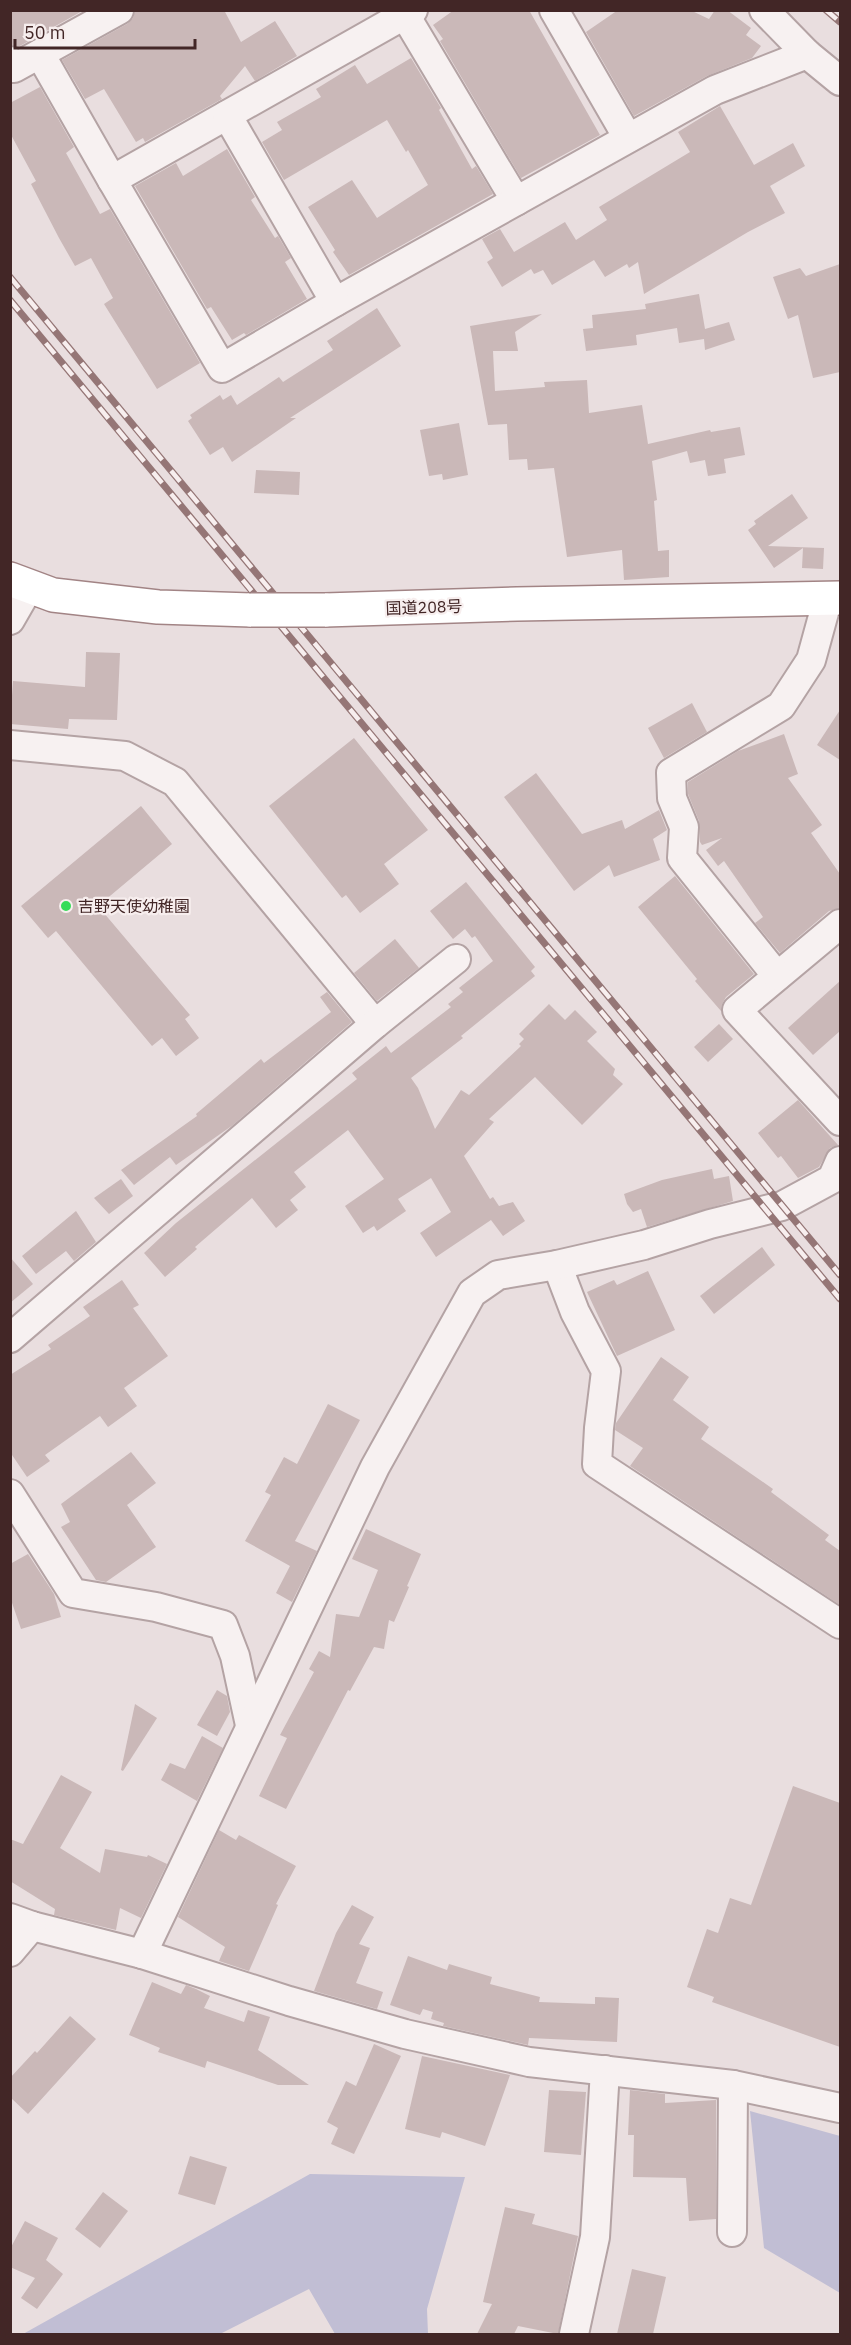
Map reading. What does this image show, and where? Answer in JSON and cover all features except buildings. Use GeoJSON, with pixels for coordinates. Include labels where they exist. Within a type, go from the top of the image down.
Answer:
{"type":"FeatureCollection","features":[{"type":"Feature","properties":{"kind":"highway","name":"国道208号"},"geometry":{"type":"LineString","coordinates":[[20,583],[53,595],[158,607],[251,610],[834,598]]}},
{"type":"Feature","properties":{"kind":"street"},"geometry":{"type":"LineString","coordinates":[[10,61],[14,68],[118,10]]}},
{"type":"Feature","properties":{"kind":"street"},"geometry":{"type":"LineString","coordinates":[[554,10],[628,138]]}},
{"type":"Feature","properties":{"kind":"street"},"geometry":{"type":"LineString","coordinates":[[764,10],[807,54],[840,81]]}},
{"type":"Feature","properties":{"kind":"street"},"geometry":{"type":"LineString","coordinates":[[112,180],[407,12],[516,201]]}},
{"type":"Feature","properties":{"kind":"street"},"geometry":{"type":"LineString","coordinates":[[40,54],[222,368],[335,302],[715,90],[807,54]]}},
{"type":"Feature","properties":{"kind":"street"},"geometry":{"type":"LineString","coordinates":[[227,115],[335,302]]}},
{"type":"Feature","properties":{"kind":"street"},"geometry":{"type":"LineString","coordinates":[[10,620],[20,583]]}},
{"type":"Feature","properties":{"kind":"street"},"geometry":{"type":"LineString","coordinates":[[777,976],[682,858],[684,827],[672,798],[671,773],[781,706],[811,660],[834,598]]}},
{"type":"Feature","properties":{"kind":"street"},"geometry":{"type":"LineString","coordinates":[[10,745],[124,756],[175,782],[375,1024]]}},
{"type":"Feature","properties":{"kind":"street"},"geometry":{"type":"LineString","coordinates":[[840,924],[737,1010],[840,1121]]}},
{"type":"Feature","properties":{"kind":"street"},"geometry":{"type":"LineString","coordinates":[[10,1338],[375,1024],[456,959]]}},
{"type":"Feature","properties":{"kind":"street"},"geometry":{"type":"LineString","coordinates":[[142,1954],[375,1467],[472,1293],[498,1275],[557,1265],[644,1245],[710,1224],[782,1206],[838,1178]]}},
{"type":"Feature","properties":{"kind":"street"},"geometry":{"type":"LineString","coordinates":[[557,1265],[575,1312],[606,1371],[597,1464],[840,1624]]}},
{"type":"Feature","properties":{"kind":"street"},"geometry":{"type":"LineString","coordinates":[[10,1494],[74,1593],[156,1607],[223,1625],[235,1656],[250,1725]]}},
{"type":"Feature","properties":{"kind":"street"},"geometry":{"type":"LineString","coordinates":[[10,1952],[21,1922],[142,1954],[289,2001],[405,2034],[529,2062],[733,2085],[840,2108]]}},
{"type":"Feature","properties":{"kind":"street"},"geometry":{"type":"LineString","coordinates":[[574,2334],[595,2237],[605,2070]]}},
{"type":"Feature","properties":{"kind":"street"},"geometry":{"type":"LineString","coordinates":[[732,2232],[733,2085]]}},
{"type":"Feature","properties":{"kind":"shaded area"},"geometry":{"type":"Polygon","coordinates":[[[750,2111],[840,2136],[840,2293],[764,2248],[750,2111]]]}},
{"type":"Feature","properties":{"kind":"shaded area"},"geometry":{"type":"Polygon","coordinates":[[[310,2174],[465,2177],[427,2309],[428,2334],[335,2334],[309,2289],[220,2334],[23,2334],[310,2174]]]}},
{"type":"Feature","properties":{"kind":"railway"},"geometry":{"type":"LineString","coordinates":[[826,10],[840,22]]}},
{"type":"Feature","properties":{"kind":"railway"},"geometry":{"type":"LineString","coordinates":[[10,277],[840,1275]]}},
{"type":"Feature","properties":{"kind":"railway"},"geometry":{"type":"LineString","coordinates":[[10,300],[840,1299]]}},
{"type":"Feature","properties":{"kind":"place","name":"吉野天使幼稚園"},"geometry":{"type":"Point","coordinates":[66,906]}}]}
